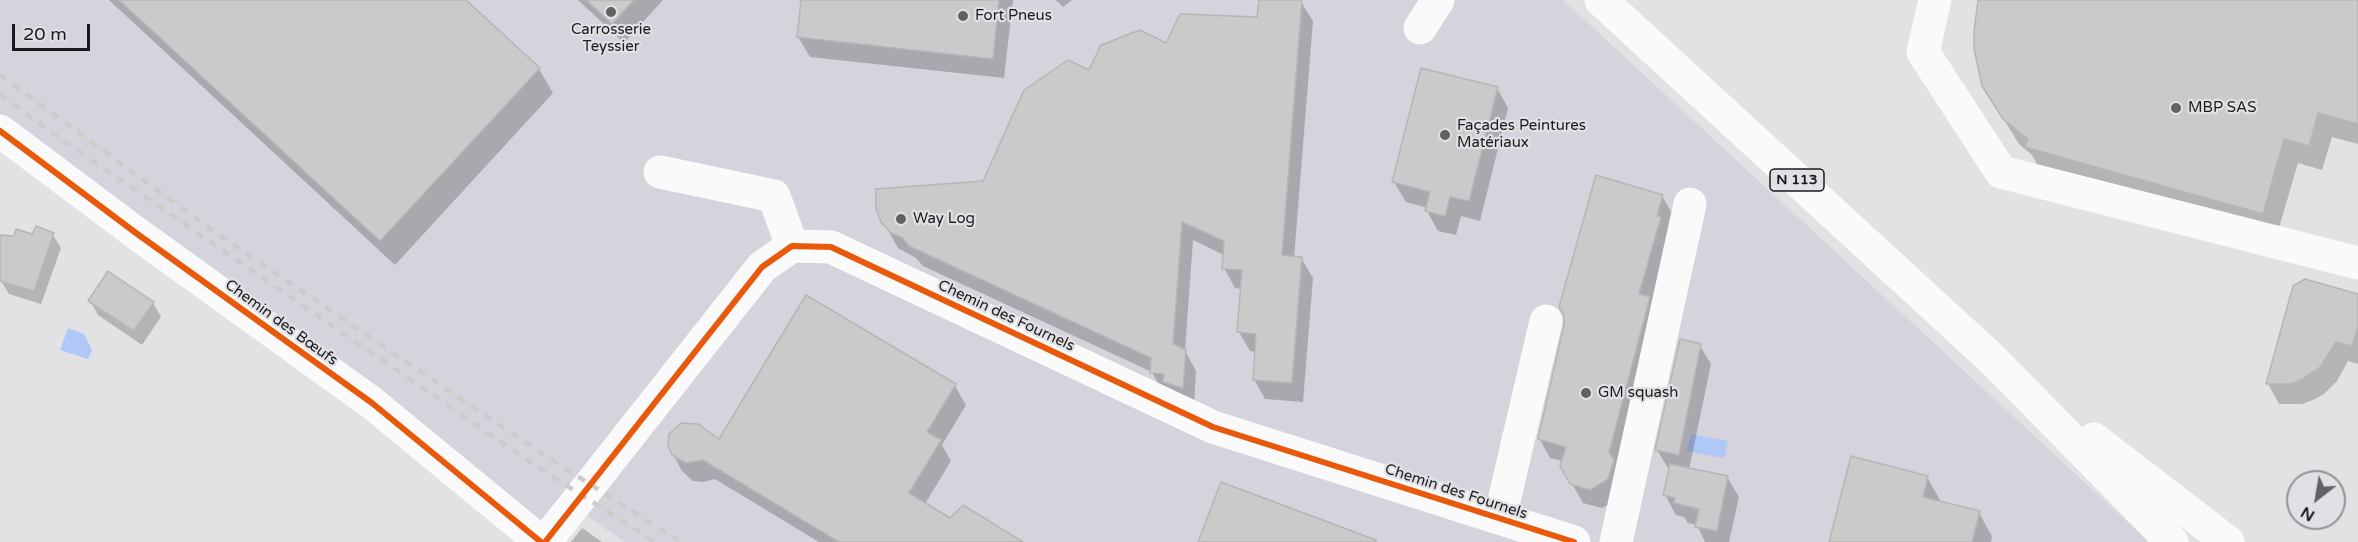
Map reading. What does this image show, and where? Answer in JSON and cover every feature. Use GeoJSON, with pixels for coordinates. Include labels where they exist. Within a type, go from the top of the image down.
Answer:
{"type":"FeatureCollection","features":[{"type":"Feature","properties":{"kind":"street"},"geometry":{"type":"LineString","coordinates":[[1420,28],[1438,0]]}},
{"type":"Feature","properties":{"kind":"street","name":"N 113"},"geometry":{"type":"LineString","coordinates":[[1602,0],[1993,360],[2172,542]]}},
{"type":"Feature","properties":{"kind":"street"},"geometry":{"type":"LineString","coordinates":[[1935,0],[1923,52],[2001,172],[2358,263]]}},
{"type":"Feature","properties":{"kind":"street","name":"Chemin des Bœufs"},"geometry":{"type":"LineString","coordinates":[[0,131],[135,233],[372,403],[543,542]]}},
{"type":"Feature","properties":{"kind":"street"},"geometry":{"type":"LineString","coordinates":[[543,542],[762,267],[792,246],[774,196],[660,172]]}},
{"type":"Feature","properties":{"kind":"street"},"geometry":{"type":"LineString","coordinates":[[1616,542],[1690,204]]}},
{"type":"Feature","properties":{"kind":"street","name":"Chemin des Fournels"},"geometry":{"type":"LineString","coordinates":[[792,246],[831,248],[1213,427],[1574,542]]}},
{"type":"Feature","properties":{"kind":"street"},"geometry":{"type":"LineString","coordinates":[[1500,518],[1546,321]]}},
{"type":"Feature","properties":{"kind":"street","name":"N 113"},"geometry":{"type":"LineString","coordinates":[[1993,360],[2228,542]]}},
{"type":"Feature","properties":{"kind":"shaded area"},"geometry":{"type":"Polygon","coordinates":[[[0,0],[1563,0],[2149,542],[625,542],[578,510],[540,520],[0,116],[0,0]]]}},
{"type":"Feature","properties":{"kind":"water"},"geometry":{"type":"Polygon","coordinates":[[[68,328],[84,334],[92,350],[88,359],[60,350],[68,328]]]}},
{"type":"Feature","properties":{"kind":"water"},"geometry":{"type":"Polygon","coordinates":[[[1691,434],[1728,441],[1724,458],[1687,451],[1691,434]]]}},
{"type":"Feature","properties":{"kind":"building"},"geometry":{"type":"Polygon","coordinates":[[[119,0],[466,0],[540,68],[380,241],[119,0]]]}},
{"type":"Feature","properties":{"kind":"building","name":"Carrosserie Teyssier"},"geometry":{"type":"Polygon","coordinates":[[[586,0],[634,0],[612,24],[586,0]]]}},
{"type":"Feature","properties":{"kind":"building"},"geometry":{"type":"Polygon","coordinates":[[[801,0],[999,0],[993,59],[797,37],[801,0]]]}},
{"type":"Feature","properties":{"kind":"building"},"geometry":{"type":"Polygon","coordinates":[[[1259,0],[1302,0],[1282,255],[1302,257],[1292,383],[1253,380],[1256,334],[1237,332],[1242,270],[1222,269],[1224,241],[1182,222],[1173,344],[1186,350],[1183,388],[1163,382],[1164,374],[1150,373],[1151,358],[909,246],[903,238],[891,233],[881,222],[876,208],[876,189],[983,181],[1024,90],[1068,60],[1089,70],[1101,45],[1140,30],[1166,43],[1180,14],[1257,17],[1259,0]]]}},
{"type":"Feature","properties":{"kind":"building","name":"MBP SAS"},"geometry":{"type":"Polygon","coordinates":[[[1978,0],[2358,0],[2358,124],[2318,113],[2309,146],[2284,139],[2263,214],[2025,147],[2028,139],[2003,119],[1982,86],[1974,49],[1978,0]]]}},
{"type":"Feature","properties":{"kind":"building","name":"Façades Peintures Matériaux"},"geometry":{"type":"Polygon","coordinates":[[[1421,68],[1498,87],[1469,201],[1450,197],[1445,216],[1425,211],[1430,192],[1392,182],[1421,68]]]}},
{"type":"Feature","properties":{"kind":"building"},"geometry":{"type":"Polygon","coordinates":[[[1596,175],[1663,195],[1657,216],[1661,217],[1639,294],[1650,297],[1609,452],[1614,460],[1608,479],[1590,490],[1570,484],[1560,466],[1566,447],[1538,439],[1564,325],[1564,315],[1559,307],[1596,175]]]}},
{"type":"Feature","properties":{"kind":"building"},"geometry":{"type":"Polygon","coordinates":[[[36,226],[54,233],[34,291],[0,281],[0,235],[14,236],[16,229],[32,234],[36,226]]]}},
{"type":"Feature","properties":{"kind":"building"},"geometry":{"type":"Polygon","coordinates":[[[108,271],[154,302],[134,331],[88,301],[108,271]]]}},
{"type":"Feature","properties":{"kind":"building"},"geometry":{"type":"Polygon","coordinates":[[[2305,279],[2358,294],[2358,326],[2352,346],[2336,342],[2320,367],[2301,380],[2290,384],[2266,384],[2293,286],[2305,279]]]}},
{"type":"Feature","properties":{"kind":"building"},"geometry":{"type":"Polygon","coordinates":[[[806,295],[956,384],[927,432],[941,440],[909,493],[950,518],[963,505],[1023,542],[839,542],[703,460],[686,463],[672,455],[668,445],[669,434],[681,423],[698,424],[719,439],[806,295]]]}},
{"type":"Feature","properties":{"kind":"building"},"geometry":{"type":"Polygon","coordinates":[[[1680,339],[1701,344],[1679,455],[1655,450],[1680,339]]]}},
{"type":"Feature","properties":{"kind":"building"},"geometry":{"type":"Polygon","coordinates":[[[1851,456],[1928,476],[1923,497],[1980,511],[1972,542],[1829,542],[1851,456]]]}},
{"type":"Feature","properties":{"kind":"building"},"geometry":{"type":"Polygon","coordinates":[[[1670,464],[1728,476],[1717,531],[1695,527],[1699,509],[1674,503],[1675,498],[1663,495],[1670,464]]]}},
{"type":"Feature","properties":{"kind":"building"},"geometry":{"type":"Polygon","coordinates":[[[1221,482],[1376,540],[1376,542],[1198,542],[1221,482]]]}},
{"type":"Feature","properties":{"kind":"railway"},"geometry":{"type":"LineString","coordinates":[[0,75],[216,233],[544,455],[681,542]]}},
{"type":"Feature","properties":{"kind":"railway"},"geometry":{"type":"LineString","coordinates":[[0,94],[48,130],[536,466],[655,542]]}},
{"type":"Feature","properties":{"kind":"cycle path"},"geometry":{"type":"LineString","coordinates":[[0,131],[136,233],[372,403],[541,542]]}},
{"type":"Feature","properties":{"kind":"cycle path"},"geometry":{"type":"LineString","coordinates":[[545,542],[762,267],[792,246],[831,247],[1213,427],[1574,542]]}},
{"type":"Feature","properties":{"kind":"place","name":"Carrosserie Teyssier"},"geometry":{"type":"Point","coordinates":[611,12]}},
{"type":"Feature","properties":{"kind":"place","name":"Fort Pneus"},"geometry":{"type":"Point","coordinates":[963,16]}},
{"type":"Feature","properties":{"kind":"place","name":"MBP SAS"},"geometry":{"type":"Point","coordinates":[2176,108]}},
{"type":"Feature","properties":{"kind":"place","name":"Façades Peintures Matériaux"},"geometry":{"type":"Point","coordinates":[1445,135]}},
{"type":"Feature","properties":{"kind":"place","name":"Way Log"},"geometry":{"type":"Point","coordinates":[901,219]}},
{"type":"Feature","properties":{"kind":"place","name":"GM squash"},"geometry":{"type":"Point","coordinates":[1586,393]}}]}
